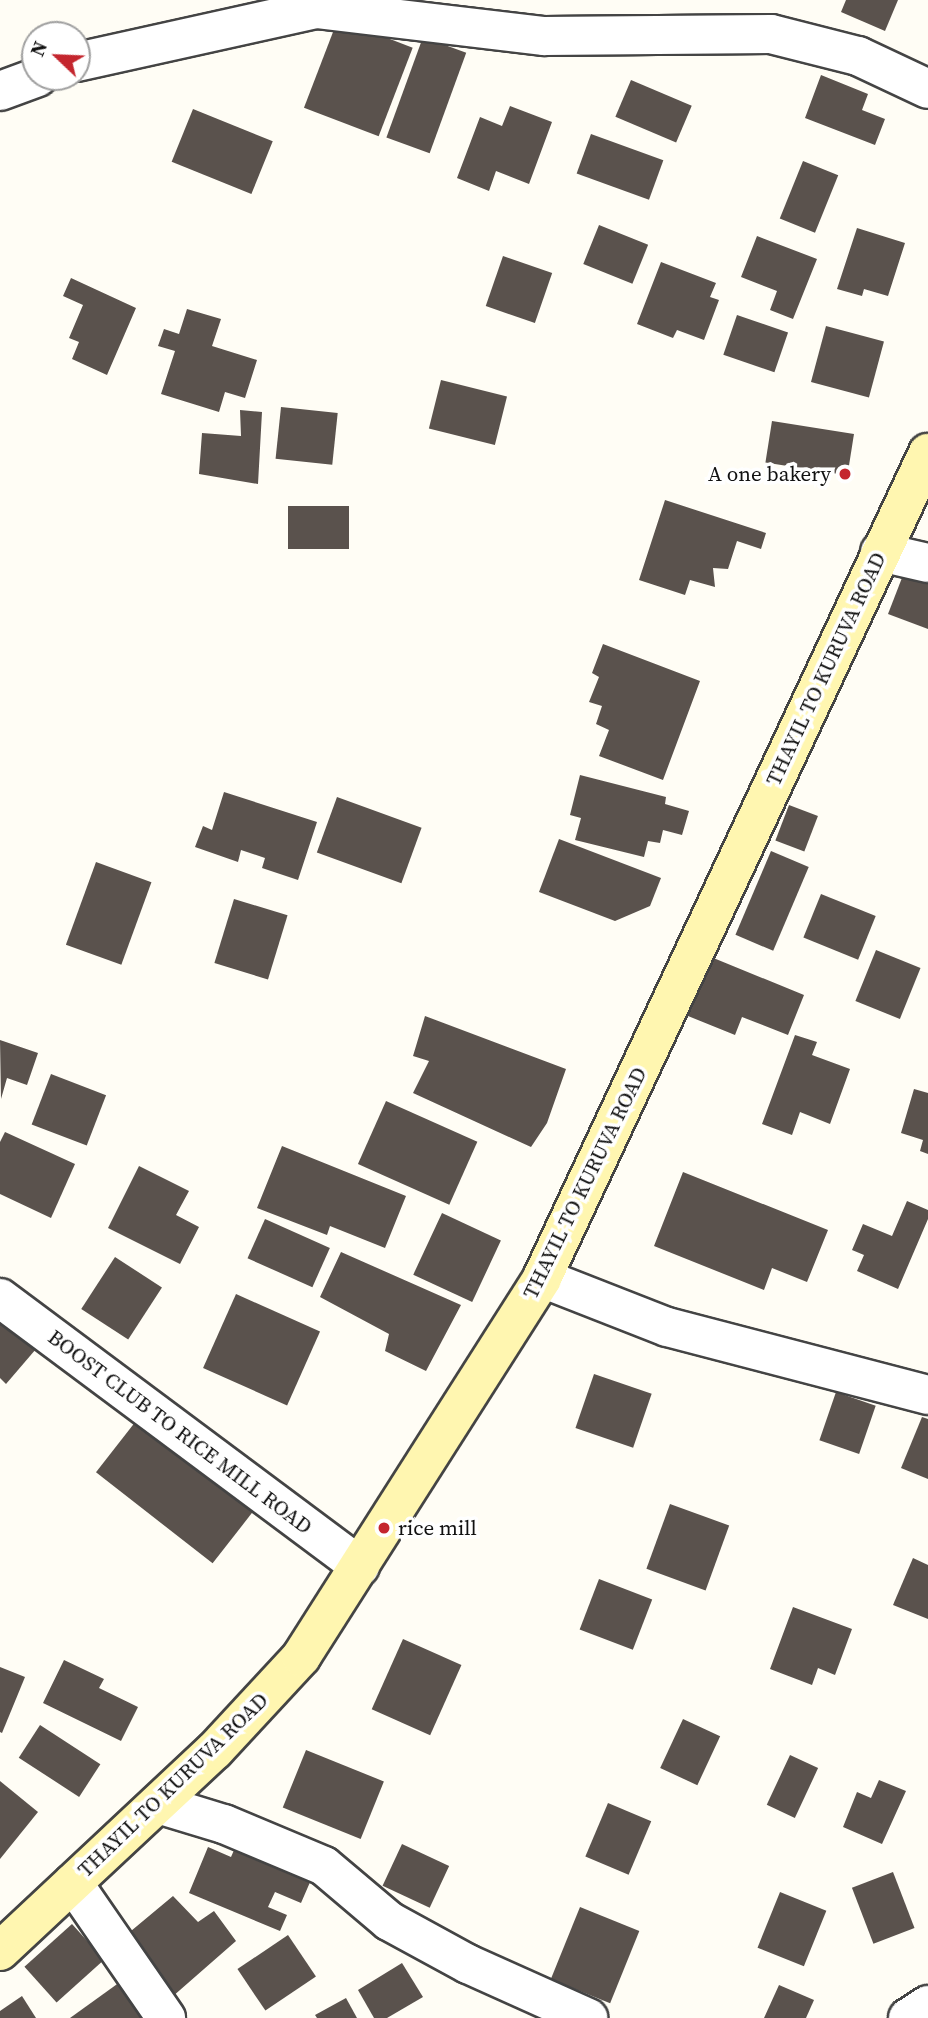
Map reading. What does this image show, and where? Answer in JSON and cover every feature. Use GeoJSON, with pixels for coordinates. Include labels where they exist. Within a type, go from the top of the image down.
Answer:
{"type":"FeatureCollection","features":[{"type":"Feature","properties":{"kind":"main road","name":"THAYIL TO KURUVA ROAD"},"geometry":{"type":"LineString","coordinates":[[0,1951],[215,1750],[302,1657],[542,1278],[928,453]]}},
{"type":"Feature","properties":{"kind":"street"},"geometry":{"type":"LineString","coordinates":[[91,59],[316,9],[544,36],[771,34],[858,56],[928,89]]}},
{"type":"Feature","properties":{"kind":"street"},"geometry":{"type":"LineString","coordinates":[[0,91],[21,83]]}},
{"type":"Feature","properties":{"kind":"street"},"geometry":{"type":"LineString","coordinates":[[880,552],[928,564]]}},
{"type":"Feature","properties":{"kind":"street"},"geometry":{"type":"LineString","coordinates":[[542,1278],[667,1327],[928,1395]]}},
{"type":"Feature","properties":{"kind":"street","name":"BOOST CLUB TO RICE MILL ROAD"},"geometry":{"type":"LineString","coordinates":[[0,1298],[360,1566]]}},
{"type":"Feature","properties":{"kind":"street"},"geometry":{"type":"LineString","coordinates":[[158,1804],[224,1824],[324,1866],[389,1921],[468,1964],[589,2018]]}},
{"type":"Feature","properties":{"kind":"street"},"geometry":{"type":"LineString","coordinates":[[73,1883],[166,2018]]}},
{"type":"Feature","properties":{"kind":"street"},"geometry":{"type":"LineString","coordinates":[[908,2018],[928,2005]]}},
{"type":"Feature","properties":{"kind":"building"},"geometry":{"type":"Polygon","coordinates":[[[846,0],[898,0],[885,31],[841,12],[846,0]]]}},
{"type":"Feature","properties":{"kind":"building"},"geometry":{"type":"Polygon","coordinates":[[[338,19],[413,48],[379,136],[304,108],[338,19]]]}},
{"type":"Feature","properties":{"kind":"building"},"geometry":{"type":"Polygon","coordinates":[[[423,37],[466,53],[430,153],[386,138],[423,37]]]}},
{"type":"Feature","properties":{"kind":"building"},"geometry":{"type":"Polygon","coordinates":[[[821,75],[868,94],[862,110],[885,119],[875,145],[805,118],[821,75]]]}},
{"type":"Feature","properties":{"kind":"building"},"geometry":{"type":"Polygon","coordinates":[[[631,80],[692,106],[676,143],[615,117],[631,80]]]}},
{"type":"Feature","properties":{"kind":"building"},"geometry":{"type":"Polygon","coordinates":[[[510,106],[552,122],[529,184],[496,171],[489,191],[457,178],[480,117],[502,126],[510,106]]]}},
{"type":"Feature","properties":{"kind":"building"},"geometry":{"type":"Polygon","coordinates":[[[193,109],[273,141],[251,194],[172,162],[193,109]]]}},
{"type":"Feature","properties":{"kind":"building"},"geometry":{"type":"Polygon","coordinates":[[[591,134],[663,160],[649,200],[577,173],[591,134]]]}},
{"type":"Feature","properties":{"kind":"building"},"geometry":{"type":"Polygon","coordinates":[[[803,161],[838,175],[815,233],[780,218],[803,161]]]}},
{"type":"Feature","properties":{"kind":"building"},"geometry":{"type":"Polygon","coordinates":[[[599,225],[648,245],[632,284],[583,264],[599,225]]]}},
{"type":"Feature","properties":{"kind":"building"},"geometry":{"type":"Polygon","coordinates":[[[857,228],[905,243],[888,296],[864,289],[862,296],[837,289],[857,228]]]}},
{"type":"Feature","properties":{"kind":"building"},"geometry":{"type":"Polygon","coordinates":[[[757,236],[817,259],[793,319],[770,310],[777,291],[741,277],[757,236]]]}},
{"type":"Feature","properties":{"kind":"building"},"geometry":{"type":"Polygon","coordinates":[[[503,256],[552,273],[535,323],[486,306],[503,256]]]}},
{"type":"Feature","properties":{"kind":"building"},"geometry":{"type":"Polygon","coordinates":[[[661,262],[716,283],[710,297],[719,300],[704,340],[677,330],[673,338],[637,324],[661,262]]]}},
{"type":"Feature","properties":{"kind":"building"},"geometry":{"type":"Polygon","coordinates":[[[71,278],[136,308],[107,375],[72,359],[79,342],[69,338],[83,305],[63,296],[71,278]]]}},
{"type":"Feature","properties":{"kind":"building"},"geometry":{"type":"Polygon","coordinates":[[[187,309],[221,319],[212,346],[257,360],[245,398],[225,392],[219,412],[161,394],[175,351],[158,346],[164,329],[179,334],[187,309]]]}},
{"type":"Feature","properties":{"kind":"building"},"geometry":{"type":"Polygon","coordinates":[[[737,315],[788,333],[774,372],[723,355],[737,315]]]}},
{"type":"Feature","properties":{"kind":"building"},"geometry":{"type":"Polygon","coordinates":[[[826,326],[884,342],[869,398],[811,382],[826,326]]]}},
{"type":"Feature","properties":{"kind":"building"},"geometry":{"type":"Polygon","coordinates":[[[441,380],[507,396],[495,445],[429,429],[441,380]]]}},
{"type":"Feature","properties":{"kind":"building"},"geometry":{"type":"Polygon","coordinates":[[[281,407],[338,413],[332,465],[276,459],[281,407]]]}},
{"type":"Feature","properties":{"kind":"building"},"geometry":{"type":"Polygon","coordinates":[[[240,410],[262,412],[258,484],[199,474],[202,433],[241,436],[240,410]]]}},
{"type":"Feature","properties":{"kind":"building"},"geometry":{"type":"Polygon","coordinates":[[[772,421],[854,434],[847,475],[765,462],[772,421]]]}},
{"type":"Feature","properties":{"kind":"building"},"geometry":{"type":"Polygon","coordinates":[[[665,500],[766,533],[761,549],[737,541],[728,569],[713,568],[715,587],[690,580],[685,595],[639,580],[665,500]]]}},
{"type":"Feature","properties":{"kind":"building"},"geometry":{"type":"Polygon","coordinates":[[[288,506],[349,506],[349,549],[288,549],[288,506]]]}},
{"type":"Feature","properties":{"kind":"building"},"geometry":{"type":"Polygon","coordinates":[[[905,570],[928,578],[928,629],[888,614],[905,570]]]}},
{"type":"Feature","properties":{"kind":"building"},"geometry":{"type":"Polygon","coordinates":[[[603,644],[700,681],[663,780],[599,756],[609,730],[596,724],[602,706],[589,702],[599,677],[592,673],[603,644]]]}},
{"type":"Feature","properties":{"kind":"building"},"geometry":{"type":"Polygon","coordinates":[[[580,775],[666,797],[665,804],[689,811],[682,835],[663,830],[660,843],[648,841],[644,857],[575,840],[581,818],[570,815],[580,775]]]}},
{"type":"Feature","properties":{"kind":"building"},"geometry":{"type":"Polygon","coordinates":[[[224,792],[317,822],[298,880],[262,868],[265,858],[241,850],[238,862],[195,847],[203,826],[212,830],[224,792]]]}},
{"type":"Feature","properties":{"kind":"building"},"geometry":{"type":"Polygon","coordinates":[[[337,797],[422,828],[401,883],[317,852],[337,797]]]}},
{"type":"Feature","properties":{"kind":"building"},"geometry":{"type":"Polygon","coordinates":[[[789,805],[818,816],[804,852],[775,840],[789,805]]]}},
{"type":"Feature","properties":{"kind":"building"},"geometry":{"type":"Polygon","coordinates":[[[559,839],[661,878],[650,906],[615,921],[539,892],[559,839]]]}},
{"type":"Feature","properties":{"kind":"building"},"geometry":{"type":"Polygon","coordinates":[[[771,851],[809,867],[773,951],[735,935],[771,851]]]}},
{"type":"Feature","properties":{"kind":"building"},"geometry":{"type":"Polygon","coordinates":[[[96,862],[151,882],[121,965],[66,945],[96,862]]]}},
{"type":"Feature","properties":{"kind":"building"},"geometry":{"type":"Polygon","coordinates":[[[821,894],[876,916],[858,960],[803,938],[821,894]]]}},
{"type":"Feature","properties":{"kind":"building"},"geometry":{"type":"Polygon","coordinates":[[[234,899],[288,915],[268,979],[214,963],[234,899]]]}},
{"type":"Feature","properties":{"kind":"building"},"geometry":{"type":"Polygon","coordinates":[[[876,950],[921,968],[900,1019],[855,1001],[876,950]]]}},
{"type":"Feature","properties":{"kind":"building"},"geometry":{"type":"Polygon","coordinates":[[[711,957],[804,995],[788,1035],[742,1017],[735,1035],[688,1016],[711,957]]]}},
{"type":"Feature","properties":{"kind":"building"},"geometry":{"type":"Polygon","coordinates":[[[425,1016],[566,1069],[547,1123],[531,1147],[413,1093],[429,1061],[413,1056],[425,1016]]]}},
{"type":"Feature","properties":{"kind":"building"},"geometry":{"type":"Polygon","coordinates":[[[795,1035],[817,1042],[812,1055],[850,1069],[830,1124],[800,1112],[792,1135],[762,1124],[795,1035]]]}},
{"type":"Feature","properties":{"kind":"building"},"geometry":{"type":"Polygon","coordinates":[[[0,1040],[38,1053],[27,1085],[7,1078],[1,1099],[0,1040]]]}},
{"type":"Feature","properties":{"kind":"building"},"geometry":{"type":"Polygon","coordinates":[[[51,1074],[106,1095],[87,1146],[32,1124],[51,1074]]]}},
{"type":"Feature","properties":{"kind":"building"},"geometry":{"type":"Polygon","coordinates":[[[914,1089],[928,1093],[928,1154],[920,1151],[923,1140],[901,1133],[914,1089]]]}},
{"type":"Feature","properties":{"kind":"building"},"geometry":{"type":"Polygon","coordinates":[[[386,1101],[477,1142],[449,1205],[358,1164],[386,1101]]]}},
{"type":"Feature","properties":{"kind":"building"},"geometry":{"type":"Polygon","coordinates":[[[5,1132],[75,1164],[51,1218],[0,1194],[0,1142],[5,1132]]]}},
{"type":"Feature","properties":{"kind":"building"},"geometry":{"type":"Polygon","coordinates":[[[282,1146],[406,1196],[385,1248],[330,1226],[327,1235],[257,1208],[282,1146]]]}},
{"type":"Feature","properties":{"kind":"building"},"geometry":{"type":"Polygon","coordinates":[[[139,1166],[189,1191],[176,1215],[199,1227],[180,1264],[108,1228],[139,1166]]]}},
{"type":"Feature","properties":{"kind":"building"},"geometry":{"type":"Polygon","coordinates":[[[683,1172],[828,1230],[807,1282],[772,1268],[764,1290],[654,1246],[683,1172]]]}},
{"type":"Feature","properties":{"kind":"building"},"geometry":{"type":"Polygon","coordinates":[[[907,1201],[928,1210],[928,1219],[898,1289],[857,1271],[864,1255],[852,1250],[863,1224],[892,1236],[907,1201]]]}},
{"type":"Feature","properties":{"kind":"building"},"geometry":{"type":"Polygon","coordinates":[[[442,1213],[501,1240],[472,1302],[413,1275],[442,1213]]]}},
{"type":"Feature","properties":{"kind":"building"},"geometry":{"type":"Polygon","coordinates":[[[265,1219],[330,1248],[312,1287],[248,1258],[265,1219]]]}},
{"type":"Feature","properties":{"kind":"building"},"geometry":{"type":"Polygon","coordinates":[[[341,1252],[461,1305],[426,1371],[385,1351],[389,1334],[320,1297],[341,1252]]]}},
{"type":"Feature","properties":{"kind":"building"},"geometry":{"type":"Polygon","coordinates":[[[115,1257],[162,1287],[128,1339],[81,1309],[115,1257]]]}},
{"type":"Feature","properties":{"kind":"building"},"geometry":{"type":"Polygon","coordinates":[[[236,1294],[320,1331],[287,1405],[203,1368],[236,1294]]]}},
{"type":"Feature","properties":{"kind":"building"},"geometry":{"type":"Polygon","coordinates":[[[0,1319],[42,1342],[6,1384],[0,1378],[0,1319]]]}},
{"type":"Feature","properties":{"kind":"building"},"geometry":{"type":"Polygon","coordinates":[[[594,1374],[652,1394],[633,1448],[575,1428],[594,1374]]]}},
{"type":"Feature","properties":{"kind":"building"},"geometry":{"type":"Polygon","coordinates":[[[836,1392],[876,1406],[859,1454],[819,1440],[836,1392]]]}},
{"type":"Feature","properties":{"kind":"building"},"geometry":{"type":"Polygon","coordinates":[[[922,1417],[928,1419],[928,1479],[901,1468],[922,1417]]]}},
{"type":"Feature","properties":{"kind":"building"},"geometry":{"type":"Polygon","coordinates":[[[136,1421],[253,1512],[213,1563],[96,1472],[136,1421]]]}},
{"type":"Feature","properties":{"kind":"building"},"geometry":{"type":"Polygon","coordinates":[[[670,1504],[729,1526],[706,1590],[646,1569],[670,1504]]]}},
{"type":"Feature","properties":{"kind":"building"},"geometry":{"type":"Polygon","coordinates":[[[913,1558],[928,1565],[928,1619],[893,1605],[913,1558]]]}},
{"type":"Feature","properties":{"kind":"building"},"geometry":{"type":"Polygon","coordinates":[[[599,1579],[652,1599],[633,1650],[580,1629],[599,1579]]]}},
{"type":"Feature","properties":{"kind":"building"},"geometry":{"type":"Polygon","coordinates":[[[793,1607],[852,1629],[835,1675],[818,1668],[812,1685],[770,1669],[793,1607]]]}},
{"type":"Feature","properties":{"kind":"building"},"geometry":{"type":"Polygon","coordinates":[[[403,1639],[461,1665],[430,1735],[372,1709],[403,1639]]]}},
{"type":"Feature","properties":{"kind":"building"},"geometry":{"type":"Polygon","coordinates":[[[64,1660],[104,1679],[99,1688],[138,1707],[121,1741],[43,1703],[64,1660]]]}},
{"type":"Feature","properties":{"kind":"building"},"geometry":{"type":"Polygon","coordinates":[[[0,1667],[25,1677],[2,1733],[0,1732],[0,1667]]]}},
{"type":"Feature","properties":{"kind":"building"},"geometry":{"type":"Polygon","coordinates":[[[683,1719],[720,1736],[697,1785],[660,1768],[683,1719]]]}},
{"type":"Feature","properties":{"kind":"building"},"geometry":{"type":"Polygon","coordinates":[[[40,1725],[100,1764],[79,1797],[19,1758],[40,1725]]]}},
{"type":"Feature","properties":{"kind":"building"},"geometry":{"type":"Polygon","coordinates":[[[306,1750],[384,1781],[361,1839],[283,1807],[306,1750]]]}},
{"type":"Feature","properties":{"kind":"building"},"geometry":{"type":"Polygon","coordinates":[[[790,1755],[818,1768],[795,1818],[767,1805],[790,1755]]]}},
{"type":"Feature","properties":{"kind":"building"},"geometry":{"type":"Polygon","coordinates":[[[879,1780],[906,1791],[882,1844],[843,1827],[857,1792],[871,1798],[879,1780]]]}},
{"type":"Feature","properties":{"kind":"building"},"geometry":{"type":"Polygon","coordinates":[[[0,1781],[38,1812],[0,1859],[0,1781]]]}},
{"type":"Feature","properties":{"kind":"building"},"geometry":{"type":"Polygon","coordinates":[[[608,1803],[651,1821],[629,1875],[585,1856],[608,1803]]]}},
{"type":"Feature","properties":{"kind":"building"},"geometry":{"type":"Polygon","coordinates":[[[238,1841],[314,1873],[301,1903],[275,1892],[268,1907],[287,1915],[280,1931],[189,1893],[208,1847],[231,1857],[238,1841]]]}},
{"type":"Feature","properties":{"kind":"building"},"geometry":{"type":"Polygon","coordinates":[[[402,1844],[449,1866],[430,1908],[383,1886],[402,1844]]]}},
{"type":"Feature","properties":{"kind":"building"},"geometry":{"type":"Polygon","coordinates":[[[893,1872],[915,1928],[873,1944],[852,1888],[893,1872]]]}},
{"type":"Feature","properties":{"kind":"building"},"geometry":{"type":"Polygon","coordinates":[[[780,1892],[826,1911],[804,1966],[758,1948],[780,1892]]]}},
{"type":"Feature","properties":{"kind":"building"},"geometry":{"type":"Polygon","coordinates":[[[173,1896],[198,1922],[214,1911],[236,1941],[172,1997],[125,1936],[173,1896]]]}},
{"type":"Feature","properties":{"kind":"building"},"geometry":{"type":"Polygon","coordinates":[[[580,1907],[639,1931],[610,2003],[551,1979],[580,1907]]]}},
{"type":"Feature","properties":{"kind":"building"},"geometry":{"type":"Polygon","coordinates":[[[72,1924],[104,1960],[57,2002],[24,1967],[72,1924]]]}},
{"type":"Feature","properties":{"kind":"building"},"geometry":{"type":"Polygon","coordinates":[[[288,1935],[316,1976],[265,2011],[237,1969],[288,1935]]]}},
{"type":"Feature","properties":{"kind":"building"},"geometry":{"type":"Polygon","coordinates":[[[402,1963],[423,1997],[387,2018],[374,2018],[358,1990],[402,1963]]]}},
{"type":"Feature","properties":{"kind":"building"},"geometry":{"type":"Polygon","coordinates":[[[120,1982],[145,2018],[70,2018],[120,1982]]]}},
{"type":"Feature","properties":{"kind":"building"},"geometry":{"type":"Polygon","coordinates":[[[779,1985],[814,2000],[806,2018],[764,2018],[779,1985]]]}},
{"type":"Feature","properties":{"kind":"building"},"geometry":{"type":"Polygon","coordinates":[[[22,1996],[36,2018],[0,2018],[0,2011],[22,1996]]]}},
{"type":"Feature","properties":{"kind":"building"},"geometry":{"type":"Polygon","coordinates":[[[346,1998],[357,2018],[317,2018],[315,2015],[346,1998]]]}},
{"type":"Feature","properties":{"kind":"place","name":"A one bakery"},"geometry":{"type":"Point","coordinates":[845,474]}},
{"type":"Feature","properties":{"kind":"place","name":"rice mill"},"geometry":{"type":"Point","coordinates":[384,1528]}}]}
